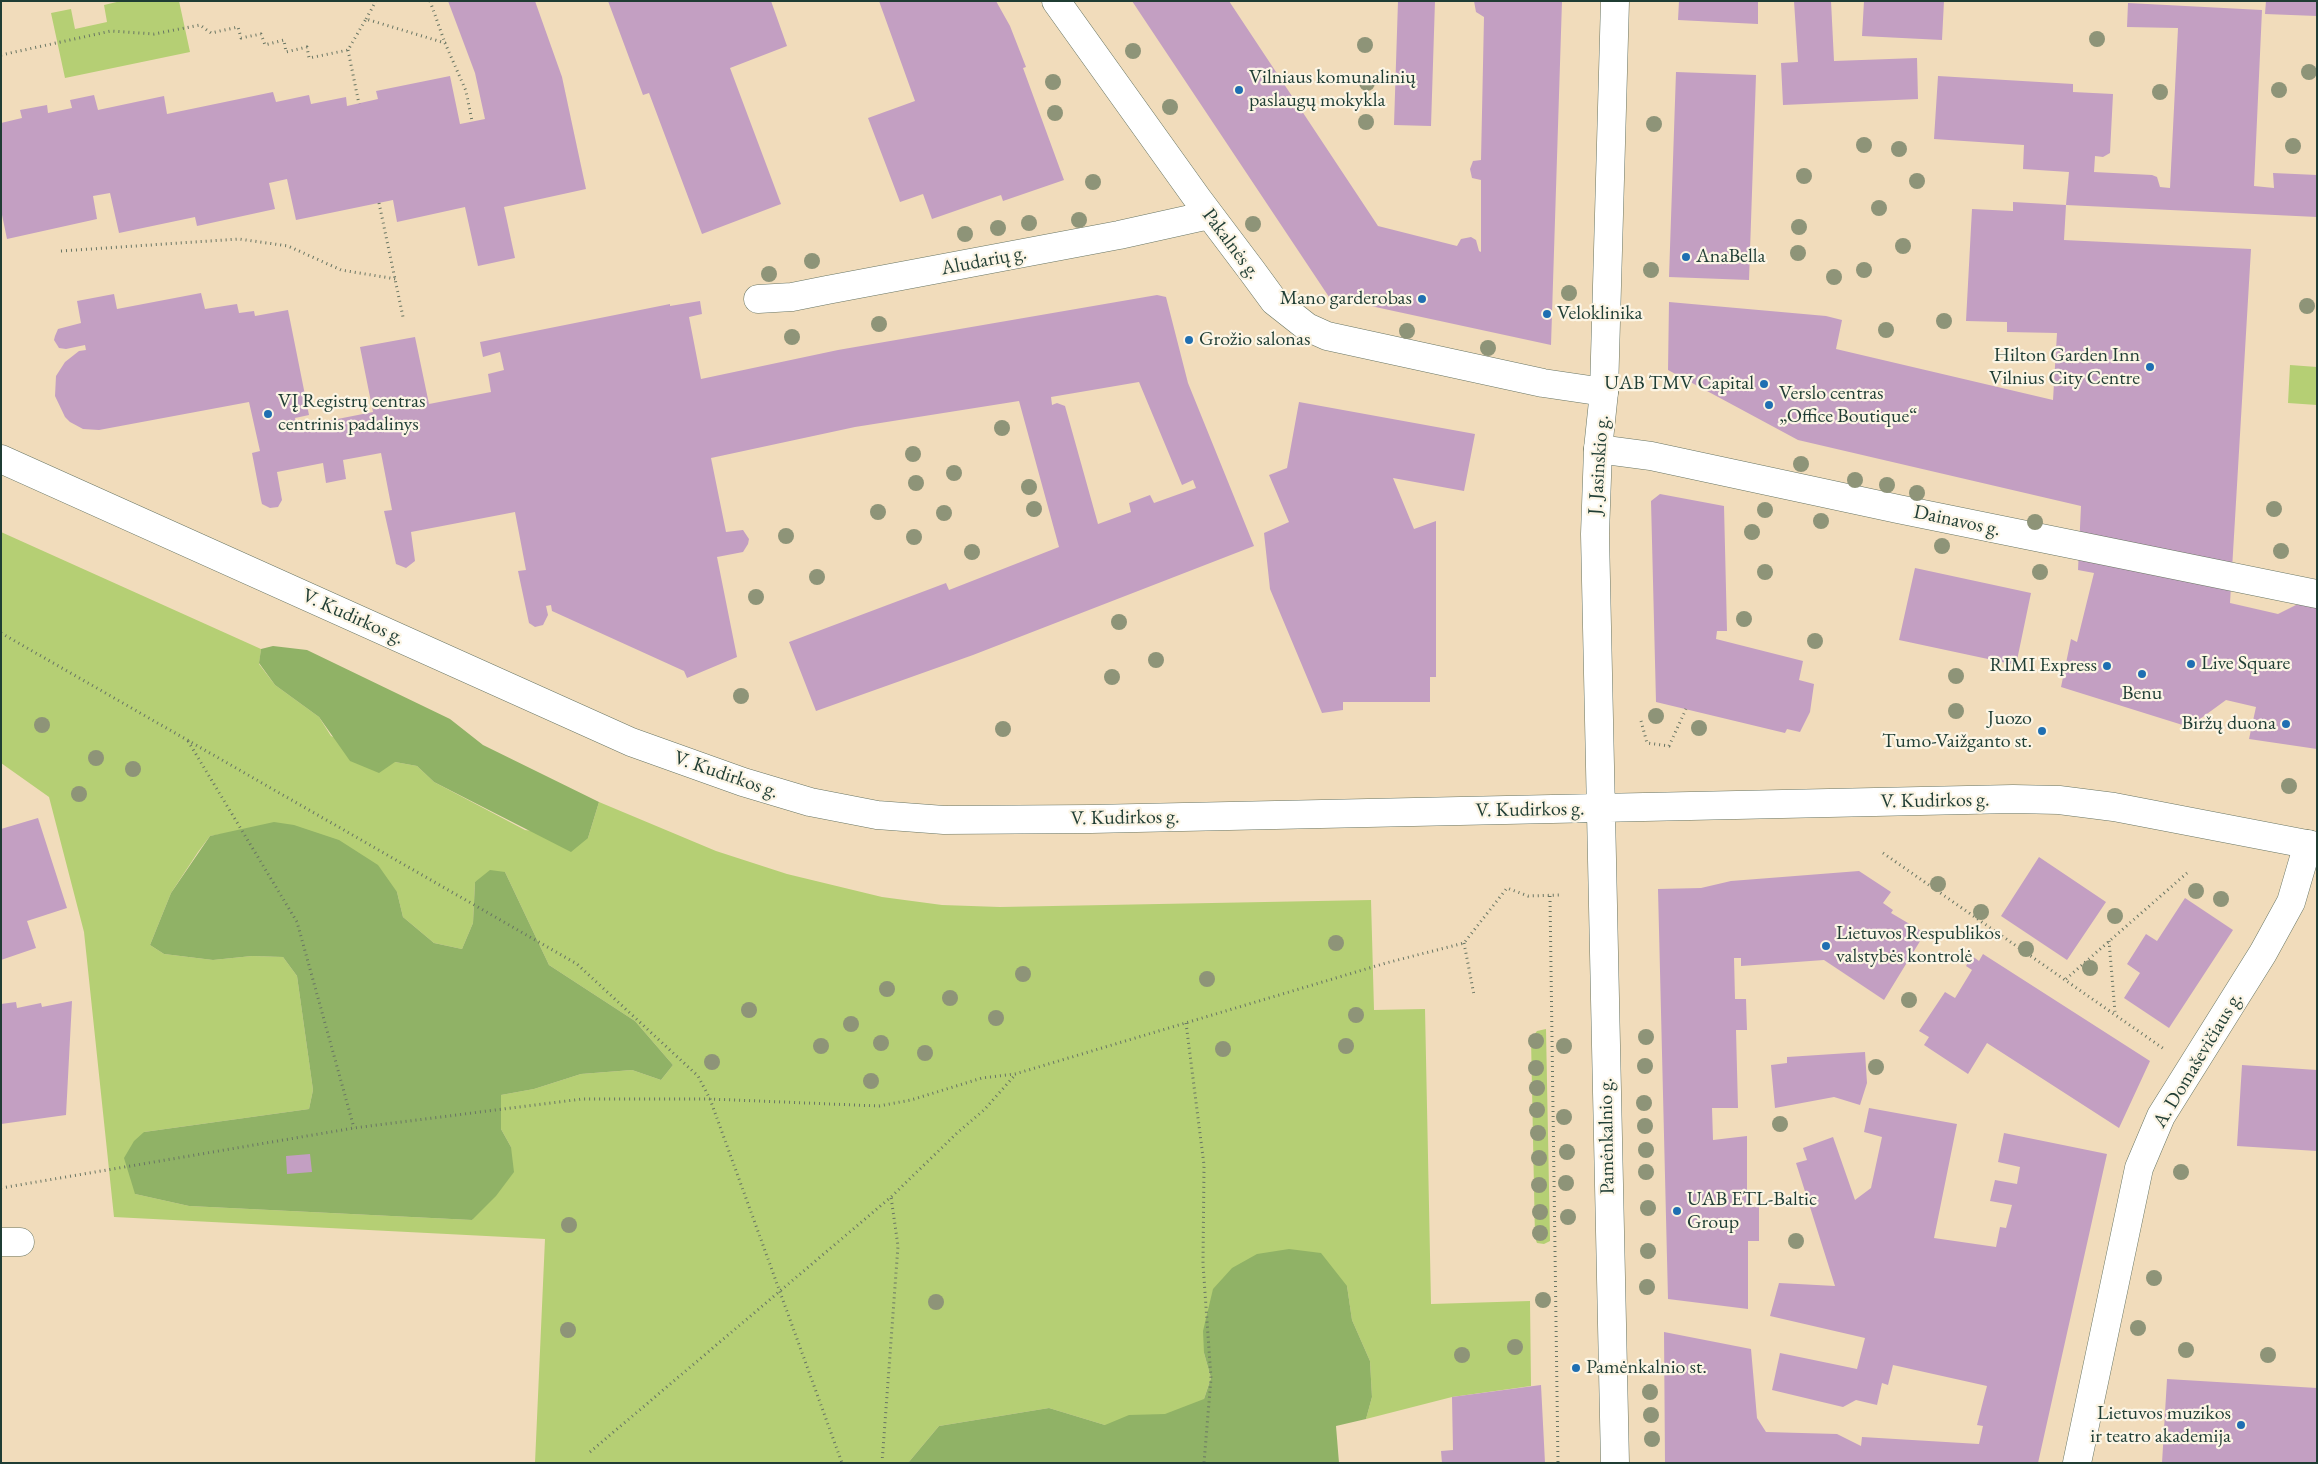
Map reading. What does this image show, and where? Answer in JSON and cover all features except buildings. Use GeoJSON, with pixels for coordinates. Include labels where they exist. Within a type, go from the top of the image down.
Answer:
{"type":"FeatureCollection","features":[{"type":"Feature","properties":{"kind":"main road","name":"Pakalnės g."},"geometry":{"type":"LineString","coordinates":[[1056,1],[1209,215],[1274,301],[1307,327],[1327,336],[1543,384],[1604,392]]}},
{"type":"Feature","properties":{"kind":"main road","name":"J. Jasinskio g."},"geometry":{"type":"LineString","coordinates":[[1601,809],[1595,534],[1598,449],[1604,392],[1615,1]]}},
{"type":"Feature","properties":{"kind":"main road","name":"Aludarių g."},"geometry":{"type":"LineString","coordinates":[[758,299],[792,297],[1119,235],[1209,215]]}},
{"type":"Feature","properties":{"kind":"main road","name":"Dainavos g."},"geometry":{"type":"LineString","coordinates":[[1598,449],[1651,456],[1908,511],[2317,594]]}},
{"type":"Feature","properties":{"kind":"main road","name":"V. Kudirkos g."},"geometry":{"type":"LineString","coordinates":[[1,459],[631,742],[743,782],[810,802],[877,814],[944,820],[1091,819],[2013,799],[2059,800],[2114,807],[2312,845]]}},
{"type":"Feature","properties":{"kind":"main road","name":"Pamėnkalnio g."},"geometry":{"type":"LineString","coordinates":[[1601,809],[1615,1463]]}},
{"type":"Feature","properties":{"kind":"main road","name":"A. Domaševičiaus g."},"geometry":{"type":"LineString","coordinates":[[2078,1463],[2140,1168],[2161,1116],[2263,953],[2291,902],[2312,845]]}},
{"type":"Feature","properties":{"kind":"path"},"geometry":{"type":"LineString","coordinates":[[359,104],[348,50],[376,1]]}},
{"type":"Feature","properties":{"kind":"path"},"geometry":{"type":"LineString","coordinates":[[430,1],[445,43],[466,91],[472,121]]}},
{"type":"Feature","properties":{"kind":"path"},"geometry":{"type":"LineString","coordinates":[[366,18],[445,43]]}},
{"type":"Feature","properties":{"kind":"path"},"geometry":{"type":"LineString","coordinates":[[1,55],[111,31],[154,34],[200,25],[211,33],[238,27],[241,38],[261,34],[265,45],[284,40],[286,52],[307,47],[309,58],[348,50]]}},
{"type":"Feature","properties":{"kind":"path"},"geometry":{"type":"LineString","coordinates":[[379,203],[403,317]]}},
{"type":"Feature","properties":{"kind":"path"},"geometry":{"type":"LineString","coordinates":[[61,252],[239,239],[288,246],[341,270],[396,280]]}},
{"type":"Feature","properties":{"kind":"path"},"geometry":{"type":"LineString","coordinates":[[1,633],[577,964],[698,1076],[710,1099],[778,1291],[842,1463]]}},
{"type":"Feature","properties":{"kind":"path"},"geometry":{"type":"LineString","coordinates":[[1641,721],[1647,744],[1669,746],[1686,709]]}},
{"type":"Feature","properties":{"kind":"path"},"geometry":{"type":"LineString","coordinates":[[188,740],[297,922],[354,1128]]}},
{"type":"Feature","properties":{"kind":"path"},"geometry":{"type":"LineString","coordinates":[[1883,853],[2115,1013],[2191,1068]]}},
{"type":"Feature","properties":{"kind":"path"},"geometry":{"type":"LineString","coordinates":[[2066,979],[2187,873]]}},
{"type":"Feature","properties":{"kind":"path"},"geometry":{"type":"LineString","coordinates":[[1,1188],[354,1128],[582,1099],[710,1099],[879,1106],[911,1100],[982,1078],[1015,1074],[1386,963],[1464,943],[1507,888],[1528,896],[1561,896]]}},
{"type":"Feature","properties":{"kind":"path"},"geometry":{"type":"LineString","coordinates":[[1550,896],[1558,1463]]}},
{"type":"Feature","properties":{"kind":"path"},"geometry":{"type":"LineString","coordinates":[[2109,941],[2115,1013]]}},
{"type":"Feature","properties":{"kind":"path"},"geometry":{"type":"LineString","coordinates":[[1464,943],[1474,995]]}},
{"type":"Feature","properties":{"kind":"path"},"geometry":{"type":"LineString","coordinates":[[1186,1023],[1204,1165],[1203,1264],[1211,1378],[1204,1463]]}},
{"type":"Feature","properties":{"kind":"path"},"geometry":{"type":"LineString","coordinates":[[590,1452],[778,1291],[892,1197],[984,1110],[1015,1074]]}},
{"type":"Feature","properties":{"kind":"path"},"geometry":{"type":"LineString","coordinates":[[882,1463],[898,1246],[892,1197]]}},
{"type":"Feature","properties":{"kind":"green space"},"geometry":{"type":"Polygon","coordinates":[[[121,1],[179,1],[190,52],[65,78],[51,13],[71,9],[75,29],[107,22],[104,5],[121,1]]]}},
{"type":"Feature","properties":{"kind":"green space"},"geometry":{"type":"Polygon","coordinates":[[[2290,365],[2317,367],[2317,405],[2288,403],[2290,365]]]}},
{"type":"Feature","properties":{"kind":"green space"},"geometry":{"type":"Polygon","coordinates":[[[1,532],[261,649],[259,664],[275,685],[319,717],[331,736],[395,762],[417,766],[434,782],[525,830],[588,838],[599,802],[716,851],[787,874],[882,897],[942,905],[1000,907],[1371,900],[1374,1010],[1425,1009],[1431,1304],[1530,1301],[1531,1386],[1452,1397],[1366,1419],[1372,1397],[1370,1361],[1352,1320],[1347,1286],[1204,1353],[1211,1378],[1204,1399],[1198,1463],[1105,1425],[1049,1408],[939,1426],[908,1463],[535,1463],[545,1239],[114,1217],[84,932],[49,797],[1,763],[1,532]],[[228,833],[210,836],[171,893],[150,945],[164,954],[213,960],[252,956],[283,957],[297,976],[313,1090],[309,1109],[144,1132],[135,1194],[189,1206],[472,1220],[511,1147],[501,1129],[501,1095],[534,1089],[581,1074],[632,1070],[661,1080],[673,1065],[635,1021],[549,965],[505,872],[475,882],[473,923],[462,949],[434,943],[403,917],[397,892],[228,833]]]}},
{"type":"Feature","properties":{"kind":"green space"},"geometry":{"type":"Polygon","coordinates":[[[273,646],[307,650],[450,719],[483,745],[599,802],[588,838],[571,852],[434,782],[417,766],[395,762],[379,773],[350,761],[319,717],[275,685],[259,663],[261,649],[273,646]]]}},
{"type":"Feature","properties":{"kind":"green space"},"geometry":{"type":"Polygon","coordinates":[[[274,822],[294,825],[339,840],[378,865],[397,892],[403,917],[434,943],[462,949],[473,923],[475,882],[490,870],[505,872],[549,965],[635,1021],[673,1065],[661,1080],[632,1070],[581,1074],[534,1089],[501,1095],[501,1129],[511,1147],[514,1172],[496,1196],[472,1220],[189,1206],[135,1194],[124,1158],[134,1141],[144,1132],[309,1109],[313,1090],[297,976],[283,957],[252,956],[213,960],[164,954],[150,945],[171,893],[210,836],[274,822]]]}},
{"type":"Feature","properties":{"kind":"green space"},"geometry":{"type":"Polygon","coordinates":[[[1546,1029],[1550,1241],[1544,1244],[1537,1243],[1535,1238],[1531,1039],[1537,1031],[1546,1029]]]}},
{"type":"Feature","properties":{"kind":"green space"},"geometry":{"type":"Polygon","coordinates":[[[1289,1249],[1321,1253],[1347,1286],[1352,1320],[1370,1361],[1372,1397],[1366,1419],[1336,1426],[1339,1463],[908,1463],[939,1426],[1049,1408],[1105,1425],[1129,1415],[1165,1414],[1204,1399],[1211,1378],[1204,1353],[1203,1331],[1213,1289],[1232,1268],[1257,1254],[1289,1249]]]}},
{"type":"Feature","properties":{"kind":"place","name":"Vilniaus komunalinių paslaugų mokykla"},"geometry":{"type":"Point","coordinates":[1239,90]}},
{"type":"Feature","properties":{"kind":"place","name":"AnaBella"},"geometry":{"type":"Point","coordinates":[1686,257]}},
{"type":"Feature","properties":{"kind":"place","name":"Mano garderobas"},"geometry":{"type":"Point","coordinates":[1422,299]}},
{"type":"Feature","properties":{"kind":"place","name":"Veloklinika"},"geometry":{"type":"Point","coordinates":[1547,314]}},
{"type":"Feature","properties":{"kind":"place","name":"Grožio salonas"},"geometry":{"type":"Point","coordinates":[1189,340]}},
{"type":"Feature","properties":{"kind":"place","name":"Hilton Garden Inn Vilnius City Centre"},"geometry":{"type":"Point","coordinates":[2150,367]}},
{"type":"Feature","properties":{"kind":"place","name":"UAB TMV Capital"},"geometry":{"type":"Point","coordinates":[1764,384]}},
{"type":"Feature","properties":{"kind":"place","name":"Verslo centras „Office Boutique“"},"geometry":{"type":"Point","coordinates":[1769,405]}},
{"type":"Feature","properties":{"kind":"place","name":"VĮ Registrų centras centrinis padalinys"},"geometry":{"type":"Point","coordinates":[268,414]}},
{"type":"Feature","properties":{"kind":"place","name":"Live Square"},"geometry":{"type":"Point","coordinates":[2191,664]}},
{"type":"Feature","properties":{"kind":"place","name":"RIMI Express"},"geometry":{"type":"Point","coordinates":[2107,666]}},
{"type":"Feature","properties":{"kind":"place","name":"Benu"},"geometry":{"type":"Point","coordinates":[2142,674]}},
{"type":"Feature","properties":{"kind":"place","name":"Biržų duona"},"geometry":{"type":"Point","coordinates":[2286,724]}},
{"type":"Feature","properties":{"kind":"place","name":"Juozo Tumo-Vaižganto st."},"geometry":{"type":"Point","coordinates":[2042,731]}},
{"type":"Feature","properties":{"kind":"place","name":"Lietuvos Respublikos valstybės kontrolė"},"geometry":{"type":"Point","coordinates":[1826,946]}},
{"type":"Feature","properties":{"kind":"place","name":"UAB ETL-Baltic Group"},"geometry":{"type":"Point","coordinates":[1677,1211]}},
{"type":"Feature","properties":{"kind":"place","name":"Pamėnkalnio st."},"geometry":{"type":"Point","coordinates":[1576,1368]}},
{"type":"Feature","properties":{"kind":"place","name":"Lietuvos muzikos ir teatro akademija"},"geometry":{"type":"Point","coordinates":[2241,1425]}}]}
